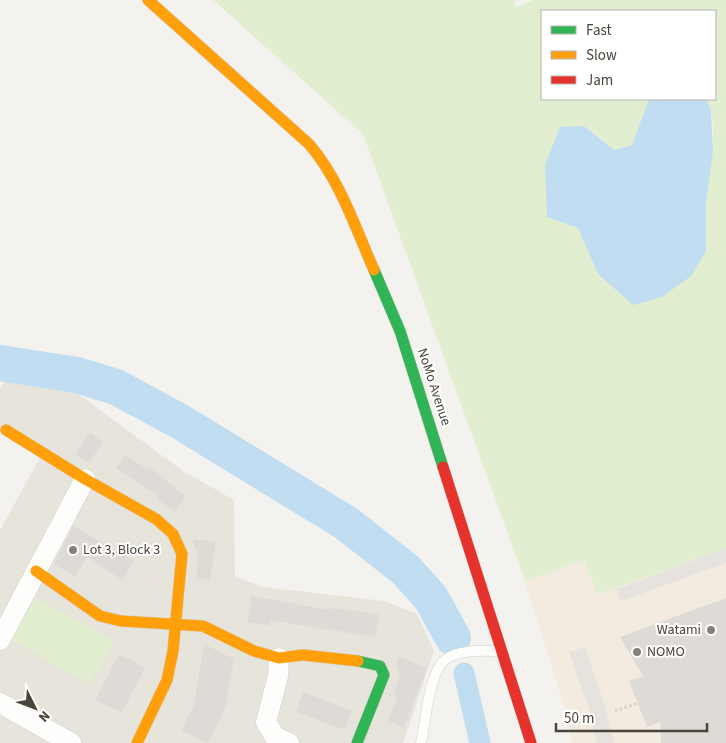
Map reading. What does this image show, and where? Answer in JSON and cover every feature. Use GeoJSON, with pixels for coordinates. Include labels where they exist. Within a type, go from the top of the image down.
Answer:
{"type":"FeatureCollection","features":[{"type":"Feature","properties":{"kind":"street","name":"NoMo Avenue"},"geometry":{"type":"LineString","coordinates":[[148,0],[309,144],[323,160],[334,178],[400,331],[531,743]]}},
{"type":"Feature","properties":{"kind":"street"},"geometry":{"type":"LineString","coordinates":[[6,430],[84,479],[156,519],[173,534],[182,554],[173,651],[167,680],[137,743]]}},
{"type":"Feature","properties":{"kind":"street"},"geometry":{"type":"LineString","coordinates":[[0,640],[84,479]]}},
{"type":"Feature","properties":{"kind":"street"},"geometry":{"type":"LineString","coordinates":[[36,571],[100,616],[121,621],[203,626],[254,652],[279,658],[303,655],[371,663],[380,666],[384,675],[357,743]]}},
{"type":"Feature","properties":{"kind":"street"},"geometry":{"type":"LineString","coordinates":[[279,658],[278,676],[266,722],[276,737],[288,743]]}},
{"type":"Feature","properties":{"kind":"street"},"geometry":{"type":"LineString","coordinates":[[0,703],[71,743]]}},
{"type":"Feature","properties":{"kind":"lane"},"geometry":{"type":"LineString","coordinates":[[421,743],[426,710],[438,667],[447,658],[471,652],[503,650]]}},
{"type":"Feature","properties":{"kind":"path"},"geometry":{"type":"LineString","coordinates":[[615,711],[638,703]]}},
{"type":"Feature","properties":{"kind":"shaded area"},"geometry":{"type":"Polygon","coordinates":[[[23,353],[183,471],[234,500],[235,576],[263,587],[384,601],[417,614],[434,651],[403,743],[0,743],[0,530],[40,458],[0,429],[0,389],[23,353]]]}},
{"type":"Feature","properties":{"kind":"shaded area","name":"NOMO"},"geometry":{"type":"Polygon","coordinates":[[[726,548],[726,743],[572,743],[565,709],[525,581],[584,560],[598,595],[726,548]]]}},
{"type":"Feature","properties":{"kind":"shaded area"},"geometry":{"type":"Polygon","coordinates":[[[726,548],[726,563],[621,601],[617,589],[726,548]]]}},
{"type":"Feature","properties":{"kind":"shaded area"},"geometry":{"type":"Polygon","coordinates":[[[585,647],[605,706],[614,743],[597,743],[589,709],[569,652],[585,647]]]}},
{"type":"Feature","properties":{"kind":"green space"},"geometry":{"type":"Polygon","coordinates":[[[213,0],[514,0],[516,7],[534,0],[726,0],[726,548],[597,595],[584,560],[525,581],[363,134],[213,0]],[[541,10],[541,100],[649,100],[632,145],[614,150],[584,126],[578,228],[598,274],[706,251],[706,204],[713,137],[710,111],[706,100],[716,100],[716,10],[541,10]]]}},
{"type":"Feature","properties":{"kind":"green space"},"geometry":{"type":"Polygon","coordinates":[[[35,597],[114,641],[90,684],[11,640],[35,597]]]}},
{"type":"Feature","properties":{"kind":"water"},"geometry":{"type":"Polygon","coordinates":[[[649,100],[706,100],[711,110],[713,151],[706,203],[706,251],[691,276],[662,297],[633,305],[598,274],[578,228],[547,217],[545,165],[560,127],[584,126],[614,150],[632,145],[649,100]]]}},
{"type":"Feature","properties":{"kind":"building"},"geometry":{"type":"Polygon","coordinates":[[[90,432],[103,442],[89,463],[75,454],[90,432]]]}},
{"type":"Feature","properties":{"kind":"building"},"geometry":{"type":"Polygon","coordinates":[[[125,454],[147,470],[149,467],[186,496],[175,512],[157,499],[159,496],[116,468],[125,454]]]}},
{"type":"Feature","properties":{"kind":"building"},"geometry":{"type":"Polygon","coordinates":[[[73,526],[134,561],[122,580],[87,557],[75,577],[54,564],[73,526]]]}},
{"type":"Feature","properties":{"kind":"building"},"geometry":{"type":"Polygon","coordinates":[[[192,539],[216,542],[210,580],[196,578],[198,555],[192,539]]]}},
{"type":"Feature","properties":{"kind":"building"},"geometry":{"type":"Polygon","coordinates":[[[251,596],[329,610],[330,608],[379,614],[375,637],[270,620],[269,626],[247,622],[251,596]]]}},
{"type":"Feature","properties":{"kind":"building"},"geometry":{"type":"Polygon","coordinates":[[[726,598],[726,743],[661,743],[660,722],[647,727],[629,681],[643,676],[620,637],[726,598]]]}},
{"type":"Feature","properties":{"kind":"building"},"geometry":{"type":"Polygon","coordinates":[[[204,644],[234,659],[226,706],[208,743],[181,731],[194,705],[204,644]]]}},
{"type":"Feature","properties":{"kind":"building"},"geometry":{"type":"Polygon","coordinates":[[[119,654],[145,668],[122,713],[95,700],[119,654]]]}},
{"type":"Feature","properties":{"kind":"building"},"geometry":{"type":"Polygon","coordinates":[[[399,657],[427,668],[404,727],[388,722],[397,697],[393,695],[400,675],[396,664],[399,657]]]}},
{"type":"Feature","properties":{"kind":"building"},"geometry":{"type":"Polygon","coordinates":[[[303,692],[352,711],[345,730],[296,712],[303,692]]]}},
{"type":"Feature","properties":{"kind":"waterway"},"geometry":{"type":"LineString","coordinates":[[0,363],[77,375],[116,387],[179,421],[346,523],[406,570],[431,598],[453,638]]}},
{"type":"Feature","properties":{"kind":"waterway"},"geometry":{"type":"LineString","coordinates":[[464,673],[480,743]]}},
{"type":"Feature","properties":{"kind":"traffic: fast"},"geometry":{"type":"LineString","coordinates":[[374,270],[400,331],[443,467]]}},
{"type":"Feature","properties":{"kind":"traffic: fast"},"geometry":{"type":"LineString","coordinates":[[357,743],[384,675],[380,666],[358,661]]}},
{"type":"Feature","properties":{"kind":"traffic: slow"},"geometry":{"type":"LineString","coordinates":[[148,0],[309,144],[330,173],[338,188],[374,270]]}},
{"type":"Feature","properties":{"kind":"traffic: slow"},"geometry":{"type":"LineString","coordinates":[[6,430],[85,479],[156,519],[173,534],[182,554],[173,651],[167,680],[137,743]]}},
{"type":"Feature","properties":{"kind":"traffic: slow"},"geometry":{"type":"LineString","coordinates":[[36,571],[100,616],[121,621],[203,626],[254,651],[279,658],[303,655],[358,661]]}},
{"type":"Feature","properties":{"kind":"traffic: jam"},"geometry":{"type":"LineString","coordinates":[[443,467],[531,743]]}},
{"type":"Feature","properties":{"kind":"place","name":"Lot 3, Block 3"},"geometry":{"type":"Point","coordinates":[73,550]}},
{"type":"Feature","properties":{"kind":"place","name":"Watami"},"geometry":{"type":"Point","coordinates":[711,630]}},
{"type":"Feature","properties":{"kind":"place","name":"NOMO"},"geometry":{"type":"Point","coordinates":[637,652]}}]}
